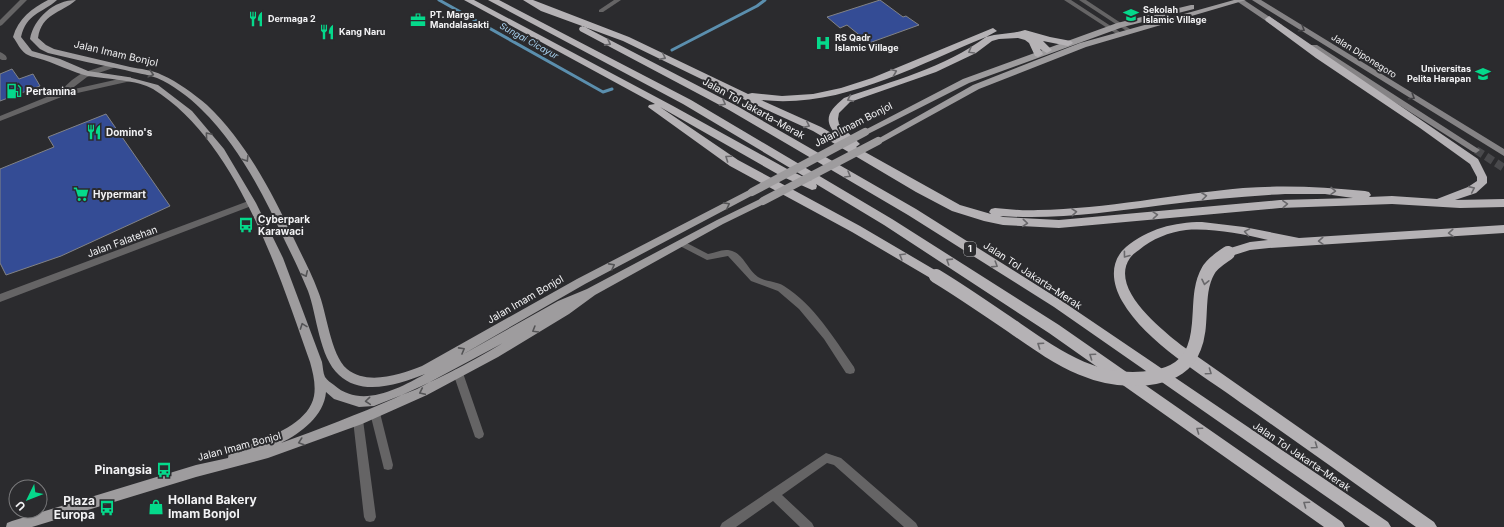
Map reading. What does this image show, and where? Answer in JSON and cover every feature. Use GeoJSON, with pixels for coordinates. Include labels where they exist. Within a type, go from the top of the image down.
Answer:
{"type":"FeatureCollection","features":[{"type":"Feature","properties":{"kind":"highway"},"geometry":{"type":"LineString","coordinates":[[468,0],[585,62],[785,173],[888,222]]}},
{"type":"Feature","properties":{"kind":"highway","name":"1"},"geometry":{"type":"LineString","coordinates":[[492,0],[687,102],[888,222],[1054,329],[1337,527]]}},
{"type":"Feature","properties":{"kind":"highway"},"geometry":{"type":"LineString","coordinates":[[532,2],[626,39],[816,129],[956,208],[984,217],[1003,221],[1060,224],[1280,204],[1392,200]]}},
{"type":"Feature","properties":{"kind":"highway","name":"Jalan Tol Jakarta–Merak"},"geometry":{"type":"LineString","coordinates":[[532,2],[733,108],[912,212],[1058,304],[1383,527]]}},
{"type":"Feature","properties":{"kind":"highway"},"geometry":{"type":"LineString","coordinates":[[1269,19],[1302,45],[1377,94],[1474,162],[1482,177],[1482,183],[1472,190],[1435,203]]}},
{"type":"Feature","properties":{"kind":"highway"},"geometry":{"type":"LineString","coordinates":[[733,91],[755,96],[780,99],[817,97],[871,81],[996,30],[1016,30],[1033,36],[1068,43]]}},
{"type":"Feature","properties":{"kind":"highway"},"geometry":{"type":"LineString","coordinates":[[1043,52],[1028,38],[1020,35],[998,36],[989,39],[968,53],[933,70],[847,100],[836,110],[833,115],[832,122],[846,138],[921,183],[950,198],[994,212],[1042,214],[1090,210],[1241,192],[1288,190],[1340,191],[1392,200],[1435,203],[1504,203]]}},
{"type":"Feature","properties":{"kind":"highway"},"geometry":{"type":"LineString","coordinates":[[1033,36],[1043,52]]}},
{"type":"Feature","properties":{"kind":"highway"},"geometry":{"type":"LineString","coordinates":[[585,62],[648,103],[734,163],[856,229],[936,276],[966,294],[1053,354],[1079,368],[1110,378],[1129,380],[1149,379],[1172,372],[1184,364],[1193,351],[1199,336],[1204,286],[1208,272],[1216,262],[1228,253],[1250,246],[1504,229]]}},
{"type":"Feature","properties":{"kind":"highway"},"geometry":{"type":"LineString","coordinates":[[1299,242],[1203,226],[1186,226],[1168,229],[1153,234],[1135,245],[1124,255],[1120,265],[1119,279],[1122,290],[1134,311],[1154,332],[1430,527]]}},
{"type":"Feature","properties":{"kind":"main road"},"geometry":{"type":"LineString","coordinates":[[53,0],[34,12],[18,29],[16,37],[22,46],[29,53],[57,61],[86,73],[128,79],[155,87],[190,113],[221,151],[251,203],[278,258],[316,362],[320,380],[320,398],[312,412],[296,428],[275,440],[196,471]]}},
{"type":"Feature","properties":{"kind":"main road","name":"Jalan Imam Bonjol"},"geometry":{"type":"LineString","coordinates":[[72,0],[55,9],[39,22],[34,31],[34,39],[43,47],[51,51],[154,74],[169,81],[196,101],[217,121],[236,144],[269,196],[315,296],[335,362],[344,373],[362,382],[388,381],[413,374],[430,366],[587,279],[865,132],[966,81],[1120,25],[1216,0]]}},
{"type":"Feature","properties":{"kind":"main road","name":"Jalan Imam Bonjol"},"geometry":{"type":"LineString","coordinates":[[12,527],[196,471],[268,453],[375,413],[423,392],[494,354],[565,312],[594,291],[681,242],[878,141],[976,87],[1083,45],[1240,0]]}},
{"type":"Feature","properties":{"kind":"main road"},"geometry":{"type":"LineString","coordinates":[[221,151],[236,144]]}},
{"type":"Feature","properties":{"kind":"main road"},"geometry":{"type":"LineString","coordinates":[[320,380],[338,396],[359,402],[374,401],[413,386],[487,347],[562,304],[594,291],[587,279]]}},
{"type":"Feature","properties":{"kind":"street"},"geometry":{"type":"LineString","coordinates":[[0,24],[24,0]]}},
{"type":"Feature","properties":{"kind":"street"},"geometry":{"type":"LineString","coordinates":[[600,11],[618,0]]}},
{"type":"Feature","properties":{"kind":"street"},"geometry":{"type":"LineString","coordinates":[[1067,0],[1120,34]]}},
{"type":"Feature","properties":{"kind":"street"},"geometry":{"type":"LineString","coordinates":[[1082,0],[1130,31]]}},
{"type":"Feature","properties":{"kind":"street","name":"Jalan Diponegoro"},"geometry":{"type":"LineString","coordinates":[[1240,0],[1476,150]]}},
{"type":"Feature","properties":{"kind":"street","name":"Jalan Diponegoro"},"geometry":{"type":"LineString","coordinates":[[1256,0],[1504,153]]}},
{"type":"Feature","properties":{"kind":"street"},"geometry":{"type":"LineString","coordinates":[[62,94],[76,79],[86,73],[113,65]]}},
{"type":"Feature","properties":{"kind":"street"},"geometry":{"type":"LineString","coordinates":[[0,119],[62,94],[128,79]]}},
{"type":"Feature","properties":{"kind":"street","name":"Jalan Falatehan"},"geometry":{"type":"LineString","coordinates":[[0,298],[251,203]]}},
{"type":"Feature","properties":{"kind":"street"},"geometry":{"type":"LineString","coordinates":[[681,242],[707,257],[728,252],[733,255],[750,276],[762,284],[779,288],[801,304],[821,326],[850,370]]}},
{"type":"Feature","properties":{"kind":"street"},"geometry":{"type":"LineString","coordinates":[[458,373],[479,434]]}},
{"type":"Feature","properties":{"kind":"street"},"geometry":{"type":"LineString","coordinates":[[375,413],[388,465]]}},
{"type":"Feature","properties":{"kind":"street"},"geometry":{"type":"LineString","coordinates":[[358,420],[370,517]]}},
{"type":"Feature","properties":{"kind":"street"},"geometry":{"type":"LineString","coordinates":[[726,527],[826,458],[837,461],[912,527]]}},
{"type":"Feature","properties":{"kind":"street"},"geometry":{"type":"LineString","coordinates":[[773,494],[808,527]]}},
{"type":"Feature","properties":{"kind":"building","name":"RS Qadr Islamic Village"},"geometry":{"type":"Polygon","coordinates":[[[880,0],[903,17],[906,16],[919,25],[869,43],[847,25],[840,28],[827,17],[880,0]]]}},
{"type":"Feature","properties":{"kind":"building","name":"Pertamina"},"geometry":{"type":"Polygon","coordinates":[[[12,69],[19,79],[33,74],[40,86],[0,101],[0,74],[12,69]]]}},
{"type":"Feature","properties":{"kind":"building","name":"Hypermart"},"geometry":{"type":"Polygon","coordinates":[[[106,114],[170,206],[61,256],[6,275],[0,263],[0,169],[54,147],[48,137],[106,114]]]}},
{"type":"Feature","properties":{"kind":"waterway","name":"Sungai Cicayur"},"geometry":{"type":"LineString","coordinates":[[439,0],[603,92],[612,89]]}},
{"type":"Feature","properties":{"kind":"waterway","name":"Sungai Cicayur"},"geometry":{"type":"LineString","coordinates":[[672,50],[757,6],[765,0]]}},
{"type":"Feature","properties":{"kind":"tunnel"},"geometry":{"type":"LineString","coordinates":[[1476,150],[1504,168]]}},
{"type":"Feature","properties":{"kind":"place","name":"Sekolah Islamic Village"},"geometry":{"type":"Point","coordinates":[1131,15]}},
{"type":"Feature","properties":{"kind":"place","name":"Dermaga 2"},"geometry":{"type":"Point","coordinates":[256,19]}},
{"type":"Feature","properties":{"kind":"place","name":"PT. Marga Mandalasakti"},"geometry":{"type":"Point","coordinates":[418,20]}},
{"type":"Feature","properties":{"kind":"place","name":"Kang Naru"},"geometry":{"type":"Point","coordinates":[327,32]}},
{"type":"Feature","properties":{"kind":"place","name":"RS Qadr Islamic Village"},"geometry":{"type":"Point","coordinates":[823,43]}},
{"type":"Feature","properties":{"kind":"place","name":"Universitas Pelita Harapan"},"geometry":{"type":"Point","coordinates":[1483,74]}},
{"type":"Feature","properties":{"kind":"place","name":"Pertamina"},"geometry":{"type":"Point","coordinates":[14,91]}},
{"type":"Feature","properties":{"kind":"place","name":"Domino's"},"geometry":{"type":"Point","coordinates":[94,132]}},
{"type":"Feature","properties":{"kind":"place","name":"Hypermart"},"geometry":{"type":"Point","coordinates":[81,194]}},
{"type":"Feature","properties":{"kind":"place","name":"Cyberpark Karawaci"},"geometry":{"type":"Point","coordinates":[246,225]}},
{"type":"Feature","properties":{"kind":"place","name":"Pinangsia"},"geometry":{"type":"Point","coordinates":[164,470]}},
{"type":"Feature","properties":{"kind":"place","name":"Holland Bakery Imam Bonjol"},"geometry":{"type":"Point","coordinates":[156,507]}},
{"type":"Feature","properties":{"kind":"place","name":"Plaza Europa"},"geometry":{"type":"Point","coordinates":[107,508]}}]}
